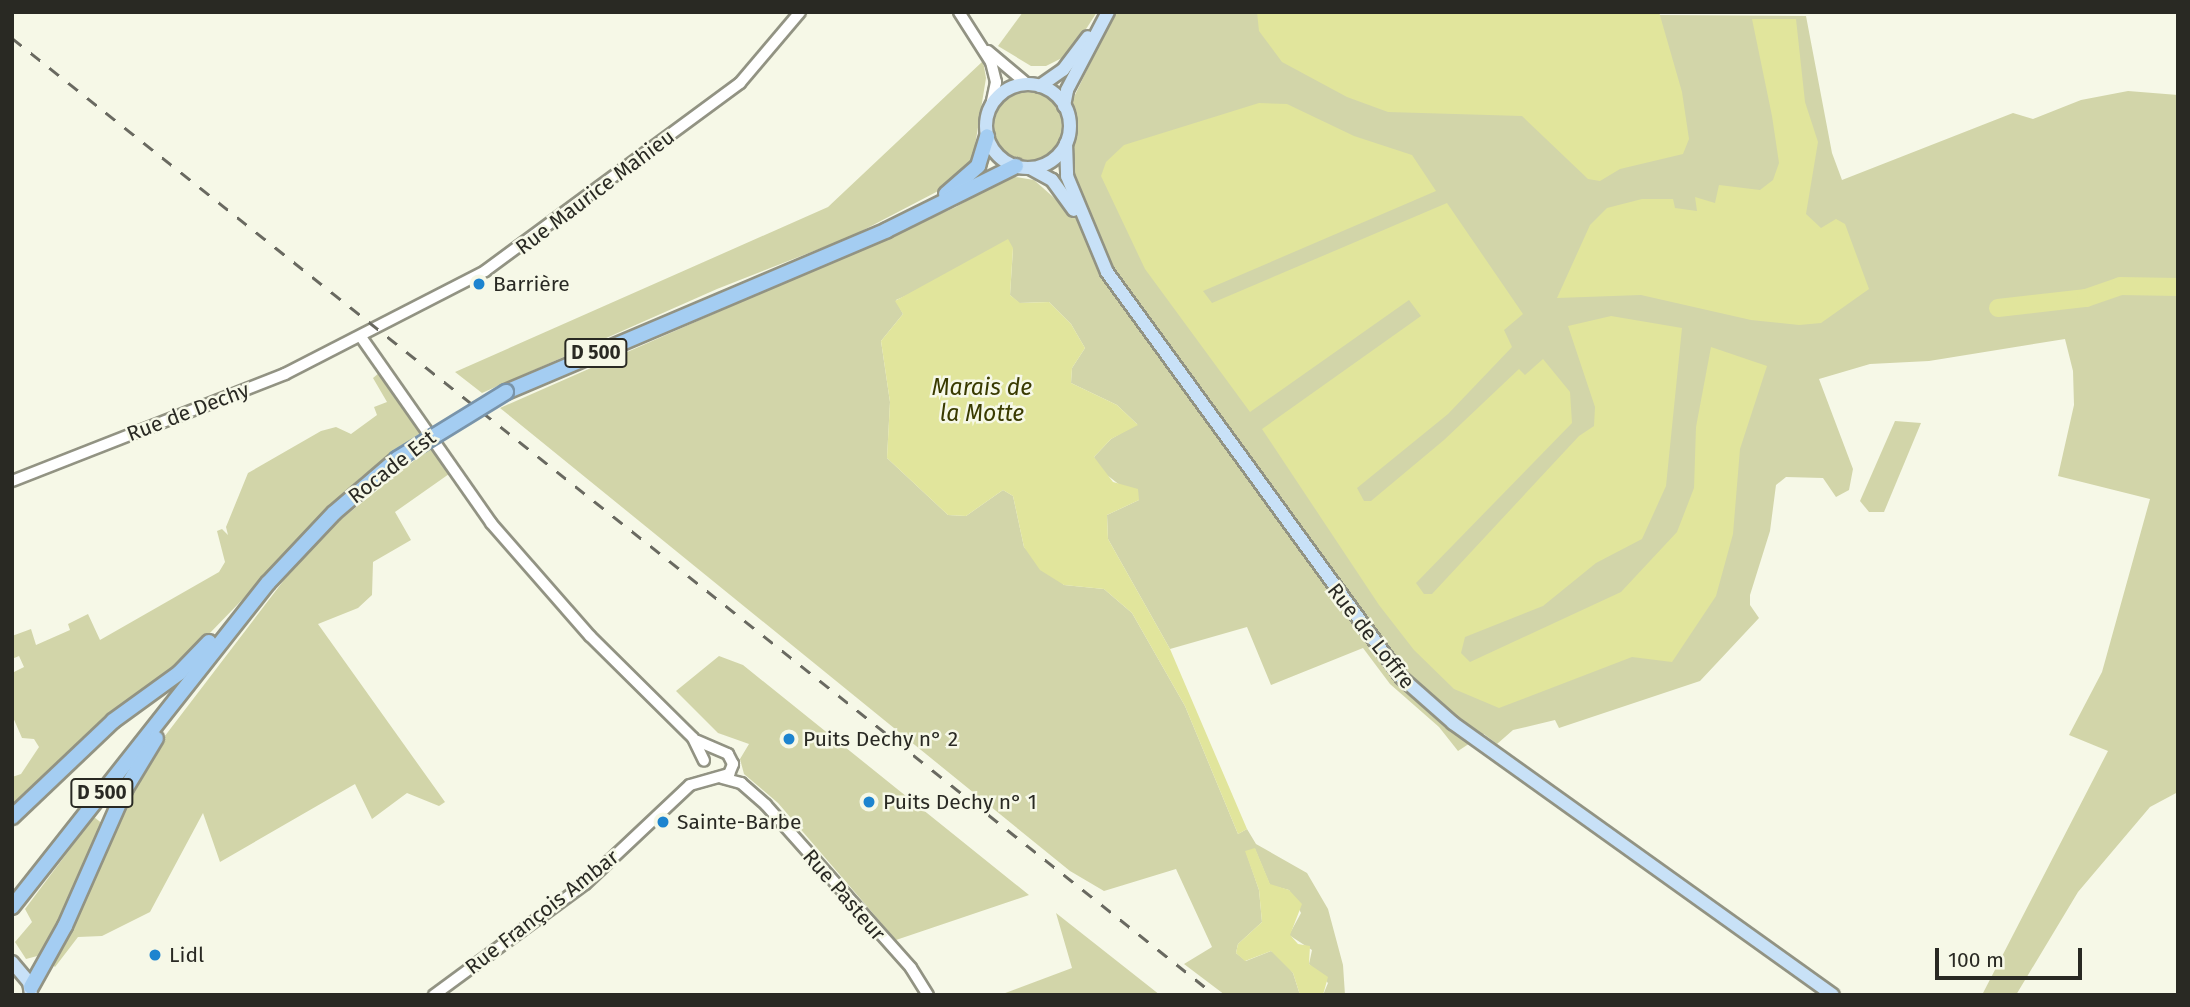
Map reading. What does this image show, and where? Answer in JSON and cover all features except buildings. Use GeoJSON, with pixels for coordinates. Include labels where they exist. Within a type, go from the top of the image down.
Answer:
{"type":"FeatureCollection","features":[{"type":"Feature","properties":{"kind":"highway","name":"D 500"},"geometry":{"type":"LineString","coordinates":[[916,216],[975,169],[987,136]]}},
{"type":"Feature","properties":{"kind":"highway","name":"D 500"},"geometry":{"type":"LineString","coordinates":[[916,216],[1023,167]]}},
{"type":"Feature","properties":{"kind":"highway","name":"Rocade Est"},"geometry":{"type":"LineString","coordinates":[[12,907],[253,601],[313,533],[397,459],[506,392],[916,216]]}},
{"type":"Feature","properties":{"kind":"highway"},"geometry":{"type":"LineString","coordinates":[[12,817],[113,721],[179,673],[253,601]]}},
{"type":"Feature","properties":{"kind":"highway"},"geometry":{"type":"LineString","coordinates":[[31,991],[69,916],[132,777],[191,680]]}},
{"type":"Feature","properties":{"kind":"main road"},"geometry":{"type":"LineString","coordinates":[[1105,12],[1067,90],[1065,106],[1069,123],[1066,143],[1053,159],[1023,167],[997,155],[987,136],[991,105],[1006,90],[1033,85],[1072,60],[1105,12]]}},
{"type":"Feature","properties":{"kind":"main road"},"geometry":{"type":"LineString","coordinates":[[1033,85],[1065,106]]}},
{"type":"Feature","properties":{"kind":"main road","name":"Rue de Loffre"},"geometry":{"type":"LineString","coordinates":[[1066,143],[1068,176],[1083,223]]}},
{"type":"Feature","properties":{"kind":"main road","name":"Rue de Loffre"},"geometry":{"type":"LineString","coordinates":[[1023,167],[1055,183],[1083,223],[1123,297],[1216,419],[1354,617],[1415,692],[1833,995]]}},
{"type":"Feature","properties":{"kind":"main road"},"geometry":{"type":"LineString","coordinates":[[12,962],[31,991]]}},
{"type":"Feature","properties":{"kind":"street","name":"Rue Maurice Mahieu"},"geometry":{"type":"LineString","coordinates":[[361,337],[485,271],[569,212],[740,83],[800,12]]}},
{"type":"Feature","properties":{"kind":"street"},"geometry":{"type":"LineString","coordinates":[[959,12],[985,48],[996,79],[991,105]]}},
{"type":"Feature","properties":{"kind":"street"},"geometry":{"type":"LineString","coordinates":[[985,48],[1033,85]]}},
{"type":"Feature","properties":{"kind":"street"},"geometry":{"type":"LineString","coordinates":[[361,337],[491,523],[590,636],[693,738],[714,750],[725,751],[732,760],[730,772],[717,778],[704,761],[693,738]]}},
{"type":"Feature","properties":{"kind":"street","name":"Rue de Dechy"},"geometry":{"type":"LineString","coordinates":[[12,481],[264,383],[361,337]]}},
{"type":"Feature","properties":{"kind":"street"},"geometry":{"type":"LineString","coordinates":[[704,761],[714,750]]}},
{"type":"Feature","properties":{"kind":"street","name":"Rue François Ambar"},"geometry":{"type":"LineString","coordinates":[[434,995],[580,888],[691,785],[717,778]]}},
{"type":"Feature","properties":{"kind":"street","name":"Rue Pasteur"},"geometry":{"type":"LineString","coordinates":[[717,778],[751,790],[911,968],[928,995]]}},
{"type":"Feature","properties":{"kind":"shaded area"},"geometry":{"type":"Polygon","coordinates":[[[1023,12],[1097,12],[1070,54],[1046,66],[1031,66],[998,46],[1023,12]]]}},
{"type":"Feature","properties":{"kind":"shaded area"},"geometry":{"type":"Polygon","coordinates":[[[1115,12],[1806,16],[1832,153],[1842,180],[2013,113],[2033,119],[2081,100],[2128,91],[2178,95],[2178,792],[2150,807],[2078,892],[2016,995],[1982,995],[2108,751],[2069,735],[2102,672],[2150,499],[2058,476],[2074,405],[2073,371],[2065,339],[1929,361],[1870,364],[1819,379],[1853,469],[1849,490],[1836,497],[1823,478],[1786,477],[1776,485],[1770,531],[1750,595],[1750,605],[1759,618],[1700,681],[1559,728],[1555,720],[1513,730],[1497,744],[1484,734],[1458,751],[1439,727],[1390,684],[1363,648],[1271,685],[1247,627],[1170,649],[1108,539],[1107,515],[1139,500],[1098,468],[1094,457],[1111,439],[1137,424],[1117,405],[1071,383],[1072,368],[1085,348],[1071,324],[1049,302],[1019,303],[1010,295],[1013,249],[896,300],[903,314],[881,341],[890,402],[887,458],[948,515],[966,516],[1003,490],[1013,496],[1024,547],[1064,585],[1104,589],[1132,613],[1185,706],[1238,834],[1247,829],[1256,844],[1307,873],[1328,909],[1343,965],[1345,995],[1323,995],[1328,983],[1309,964],[1312,950],[1289,935],[1301,913],[1289,890],[1270,885],[1255,849],[1246,852],[1259,890],[1262,922],[1238,944],[1236,953],[1246,961],[1271,951],[1279,955],[1293,973],[1300,995],[1225,995],[1184,964],[1212,947],[1176,869],[1104,891],[1070,871],[500,408],[956,207],[1009,176],[1034,180],[1060,203],[1074,152],[1073,99],[1115,12]]]}},
{"type":"Feature","properties":{"kind":"shaded area"},"geometry":{"type":"Polygon","coordinates":[[[983,61],[986,78],[973,158],[942,189],[852,236],[717,289],[482,393],[455,372],[828,207],[983,61]]]}},
{"type":"Feature","properties":{"kind":"shaded area"},"geometry":{"type":"Polygon","coordinates":[[[1021,92],[1035,92],[1047,97],[1057,107],[1062,126],[1057,145],[1047,155],[1035,160],[1021,160],[1009,155],[999,145],[994,133],[994,119],[999,107],[1009,97],[1021,92]]]}},
{"type":"Feature","properties":{"kind":"shaded area"},"geometry":{"type":"Polygon","coordinates":[[[379,373],[421,433],[361,477],[177,667],[12,809],[12,777],[21,774],[39,747],[34,739],[22,738],[12,715],[12,673],[24,667],[19,656],[12,659],[12,636],[31,629],[36,645],[70,630],[68,624],[88,614],[100,640],[219,572],[225,562],[217,531],[222,529],[228,535],[226,527],[248,473],[321,431],[336,427],[351,434],[377,415],[374,407],[387,402],[373,378],[379,373]]]}},
{"type":"Feature","properties":{"kind":"shaded area"},"geometry":{"type":"Polygon","coordinates":[[[1895,421],[1921,423],[1884,512],[1869,512],[1860,501],[1895,421]]]}},
{"type":"Feature","properties":{"kind":"shaded area"},"geometry":{"type":"Polygon","coordinates":[[[431,447],[449,474],[395,512],[411,540],[373,562],[372,595],[358,608],[318,624],[445,802],[439,806],[407,793],[372,819],[355,784],[220,862],[203,813],[150,912],[102,936],[78,937],[55,967],[49,961],[75,924],[134,784],[158,745],[284,580],[334,525],[431,447]]]}},
{"type":"Feature","properties":{"kind":"shaded area"},"geometry":{"type":"Polygon","coordinates":[[[719,656],[743,665],[1029,895],[896,940],[778,803],[744,774],[740,759],[749,744],[718,733],[676,691],[719,656]]]}},
{"type":"Feature","properties":{"kind":"shaded area"},"geometry":{"type":"Polygon","coordinates":[[[94,817],[104,825],[65,917],[41,955],[26,959],[15,942],[32,922],[25,909],[94,817]]]}},
{"type":"Feature","properties":{"kind":"shaded area"},"geometry":{"type":"Polygon","coordinates":[[[1056,913],[1160,995],[1000,995],[1072,968],[1056,913]]]}},
{"type":"Feature","properties":{"kind":"water"},"geometry":{"type":"Polygon","coordinates":[[[1257,12],[1659,12],[1682,92],[1689,139],[1683,154],[1620,169],[1600,181],[1588,179],[1522,116],[1388,112],[1347,97],[1282,62],[1259,31],[1257,12]]]}},
{"type":"Feature","properties":{"kind":"water"},"geometry":{"type":"Polygon","coordinates":[[[1752,19],[1796,19],[1805,102],[1818,142],[1806,214],[1821,228],[1836,219],[1845,224],[1869,289],[1821,323],[1799,325],[1751,320],[1641,295],[1557,298],[1590,225],[1607,208],[1642,199],[1673,199],[1675,208],[1697,211],[1695,197],[1715,203],[1719,185],[1760,190],[1773,180],[1779,163],[1752,19]]]}},
{"type":"Feature","properties":{"kind":"water"},"geometry":{"type":"Polygon","coordinates":[[[1259,103],[1287,104],[1354,136],[1412,155],[1436,191],[1203,291],[1212,303],[1447,203],[1523,314],[1504,330],[1512,347],[1448,414],[1357,488],[1364,501],[1371,501],[1444,440],[1519,369],[1525,375],[1543,359],[1570,392],[1572,423],[1416,583],[1424,594],[1432,594],[1579,436],[1594,426],[1595,407],[1568,326],[1611,316],[1682,328],[1666,486],[1642,539],[1596,563],[1543,606],[1465,637],[1461,653],[1470,662],[1621,592],[1677,532],[1694,488],[1696,427],[1711,347],[1767,366],[1740,449],[1733,534],[1716,596],[1672,662],[1632,657],[1499,708],[1454,689],[1414,650],[1379,605],[1262,429],[1421,316],[1409,300],[1250,412],[1145,269],[1101,176],[1106,162],[1124,145],[1259,103]]]}},
{"type":"Feature","properties":{"kind":"water","name":"Marais de la Motte"},"geometry":{"type":"Polygon","coordinates":[[[1008,239],[1013,248],[1010,295],[1020,303],[1049,302],[1071,324],[1085,348],[1072,368],[1071,383],[1117,405],[1138,425],[1111,439],[1094,457],[1113,482],[1138,489],[1139,500],[1107,515],[1108,539],[1170,649],[1247,829],[1238,834],[1185,706],[1132,613],[1104,589],[1064,585],[1040,570],[1024,547],[1013,496],[1003,490],[966,516],[948,515],[887,458],[890,402],[881,341],[903,314],[895,301],[1008,239]]]}},
{"type":"Feature","properties":{"kind":"water"},"geometry":{"type":"Polygon","coordinates":[[[1255,848],[1270,884],[1289,890],[1302,904],[1290,935],[1298,944],[1310,946],[1309,964],[1328,977],[1323,995],[1300,995],[1293,973],[1271,951],[1245,961],[1236,953],[1238,944],[1262,922],[1259,890],[1245,851],[1255,848]]]}},
{"type":"Feature","properties":{"kind":"waterway"},"geometry":{"type":"LineString","coordinates":[[1998,308],[2086,298],[2120,286],[2178,287]]}},
{"type":"Feature","properties":{"kind":"railway"},"geometry":{"type":"LineString","coordinates":[[12,38],[1215,995]]}},
{"type":"Feature","properties":{"kind":"place","name":"Barrière"},"geometry":{"type":"Point","coordinates":[479,284]}},
{"type":"Feature","properties":{"kind":"place","name":"Puits Dechy n° 2"},"geometry":{"type":"Point","coordinates":[789,739]}},
{"type":"Feature","properties":{"kind":"place","name":"Puits Dechy n° 1"},"geometry":{"type":"Point","coordinates":[869,802]}},
{"type":"Feature","properties":{"kind":"place","name":"Sainte-Barbe"},"geometry":{"type":"Point","coordinates":[663,822]}},
{"type":"Feature","properties":{"kind":"place","name":"Lidl"},"geometry":{"type":"Point","coordinates":[155,955]}}]}
